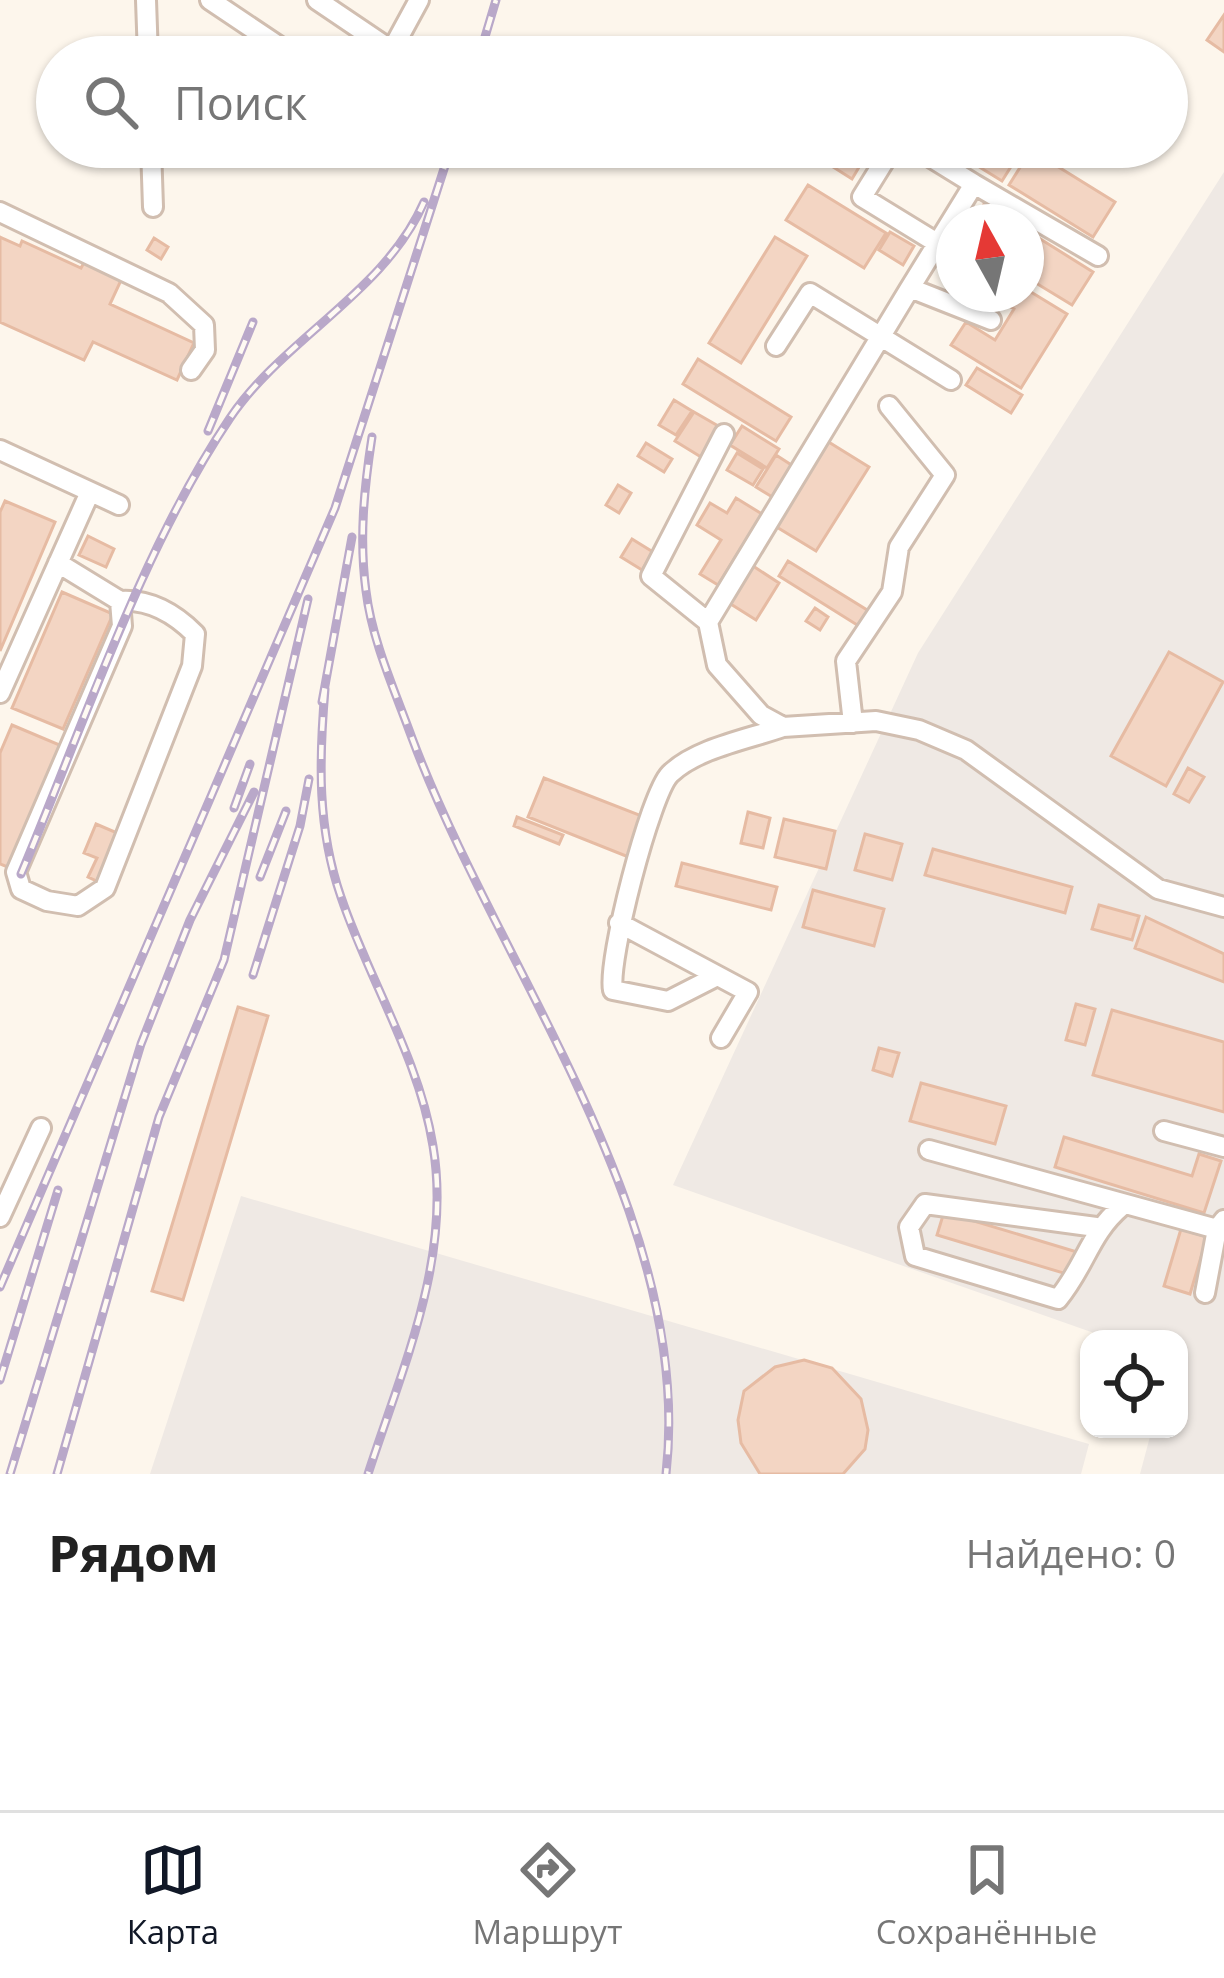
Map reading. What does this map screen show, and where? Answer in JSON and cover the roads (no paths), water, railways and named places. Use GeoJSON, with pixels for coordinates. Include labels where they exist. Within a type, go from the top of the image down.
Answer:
{"type":"FeatureCollection","features":[{"type":"Feature","properties":{"kind":"street"},"geometry":{"type":"LineString","coordinates":[[146,0],[147,36]]}},
{"type":"Feature","properties":{"kind":"street"},"geometry":{"type":"LineString","coordinates":[[210,0],[264,36]]}},
{"type":"Feature","properties":{"kind":"street"},"geometry":{"type":"LineString","coordinates":[[316,0],[365,36]]}},
{"type":"Feature","properties":{"kind":"street"},"geometry":{"type":"LineString","coordinates":[[399,36],[419,0]]}},
{"type":"Feature","properties":{"kind":"street"},"geometry":{"type":"LineString","coordinates":[[152,168],[153,208]]}},
{"type":"Feature","properties":{"kind":"street"},"geometry":{"type":"LineString","coordinates":[[880,168],[862,197],[936,242]]}},
{"type":"Feature","properties":{"kind":"street"},"geometry":{"type":"LineString","coordinates":[[948,168],[1098,256]]}},
{"type":"Feature","properties":{"kind":"street"},"geometry":{"type":"LineString","coordinates":[[961,204],[974,184]]}},
{"type":"Feature","properties":{"kind":"street"},"geometry":{"type":"LineString","coordinates":[[0,212],[169,293],[204,326],[205,350],[190,370]]}},
{"type":"Feature","properties":{"kind":"street"},"geometry":{"type":"LineString","coordinates":[[708,622],[936,245]]}},
{"type":"Feature","properties":{"kind":"street"},"geometry":{"type":"LineString","coordinates":[[910,288],[991,320]]}},
{"type":"Feature","properties":{"kind":"street"},"geometry":{"type":"LineString","coordinates":[[776,346],[810,293],[951,380]]}},
{"type":"Feature","properties":{"kind":"street"},"geometry":{"type":"LineString","coordinates":[[853,723],[846,661],[892,592],[899,547],[945,475],[889,406]]}},
{"type":"Feature","properties":{"kind":"street"},"geometry":{"type":"LineString","coordinates":[[724,434],[651,576],[708,622],[717,665],[761,715],[783,727]]}},
{"type":"Feature","properties":{"kind":"street"},"geometry":{"type":"LineString","coordinates":[[0,450],[119,505]]}},
{"type":"Feature","properties":{"kind":"street"},"geometry":{"type":"LineString","coordinates":[[0,693],[90,492]]}},
{"type":"Feature","properties":{"kind":"street"},"geometry":{"type":"LineString","coordinates":[[58,563],[120,602],[141,600],[181,620],[195,634],[192,666],[105,889],[78,906],[47,901],[21,889],[16,872],[122,626],[120,602]]}},
{"type":"Feature","properties":{"kind":"street"},"geometry":{"type":"LineString","coordinates":[[717,976],[668,1001],[614,990],[609,969],[619,923],[667,776],[694,759],[783,727],[876,721],[919,730],[966,750],[1158,889],[1224,907]]}},
{"type":"Feature","properties":{"kind":"street"},"geometry":{"type":"LineString","coordinates":[[619,923],[748,992],[721,1037]]}},
{"type":"Feature","properties":{"kind":"street"},"geometry":{"type":"LineString","coordinates":[[0,1217],[41,1127]]}},
{"type":"Feature","properties":{"kind":"street"},"geometry":{"type":"LineString","coordinates":[[1164,1131],[1224,1147]]}},
{"type":"Feature","properties":{"kind":"street"},"geometry":{"type":"LineString","coordinates":[[929,1150],[1122,1206],[1221,1225],[1205,1293]]}},
{"type":"Feature","properties":{"kind":"street"},"geometry":{"type":"LineString","coordinates":[[1096,1227],[925,1204],[908,1227],[915,1256],[1058,1299],[1084,1268],[1096,1227],[1122,1206]]}},
{"type":"Feature","properties":{"kind":"railway"},"geometry":{"type":"LineString","coordinates":[[485,36],[496,0]]}},
{"type":"Feature","properties":{"kind":"railway"},"geometry":{"type":"LineString","coordinates":[[0,1287],[335,508],[444,168]]}},
{"type":"Feature","properties":{"kind":"railway"},"geometry":{"type":"LineString","coordinates":[[21,874],[141,582],[198,469],[252,389],[385,262],[424,202]]}},
{"type":"Feature","properties":{"kind":"railway"},"geometry":{"type":"LineString","coordinates":[[208,431],[253,322]]}},
{"type":"Feature","properties":{"kind":"railway"},"geometry":{"type":"LineString","coordinates":[[372,437],[363,533],[373,628],[449,826],[582,1097],[621,1190],[651,1283],[667,1378],[666,1474]]}},
{"type":"Feature","properties":{"kind":"railway"},"geometry":{"type":"LineString","coordinates":[[322,702],[352,537]]}},
{"type":"Feature","properties":{"kind":"railway"},"geometry":{"type":"LineString","coordinates":[[57,1474],[159,1117],[224,960],[308,599]]}},
{"type":"Feature","properties":{"kind":"railway"},"geometry":{"type":"LineString","coordinates":[[325,689],[322,794],[333,871],[417,1082],[433,1146],[437,1188],[430,1272],[409,1354],[368,1474]]}},
{"type":"Feature","properties":{"kind":"railway"},"geometry":{"type":"LineString","coordinates":[[234,808],[250,764]]}},
{"type":"Feature","properties":{"kind":"railway"},"geometry":{"type":"LineString","coordinates":[[253,975],[300,826],[309,779]]}},
{"type":"Feature","properties":{"kind":"railway"},"geometry":{"type":"LineString","coordinates":[[10,1474],[141,1044],[190,920],[254,792]]}},
{"type":"Feature","properties":{"kind":"railway"},"geometry":{"type":"LineString","coordinates":[[260,877],[286,811]]}},
{"type":"Feature","properties":{"kind":"railway"},"geometry":{"type":"LineString","coordinates":[[0,1380],[58,1190]]}}]}
